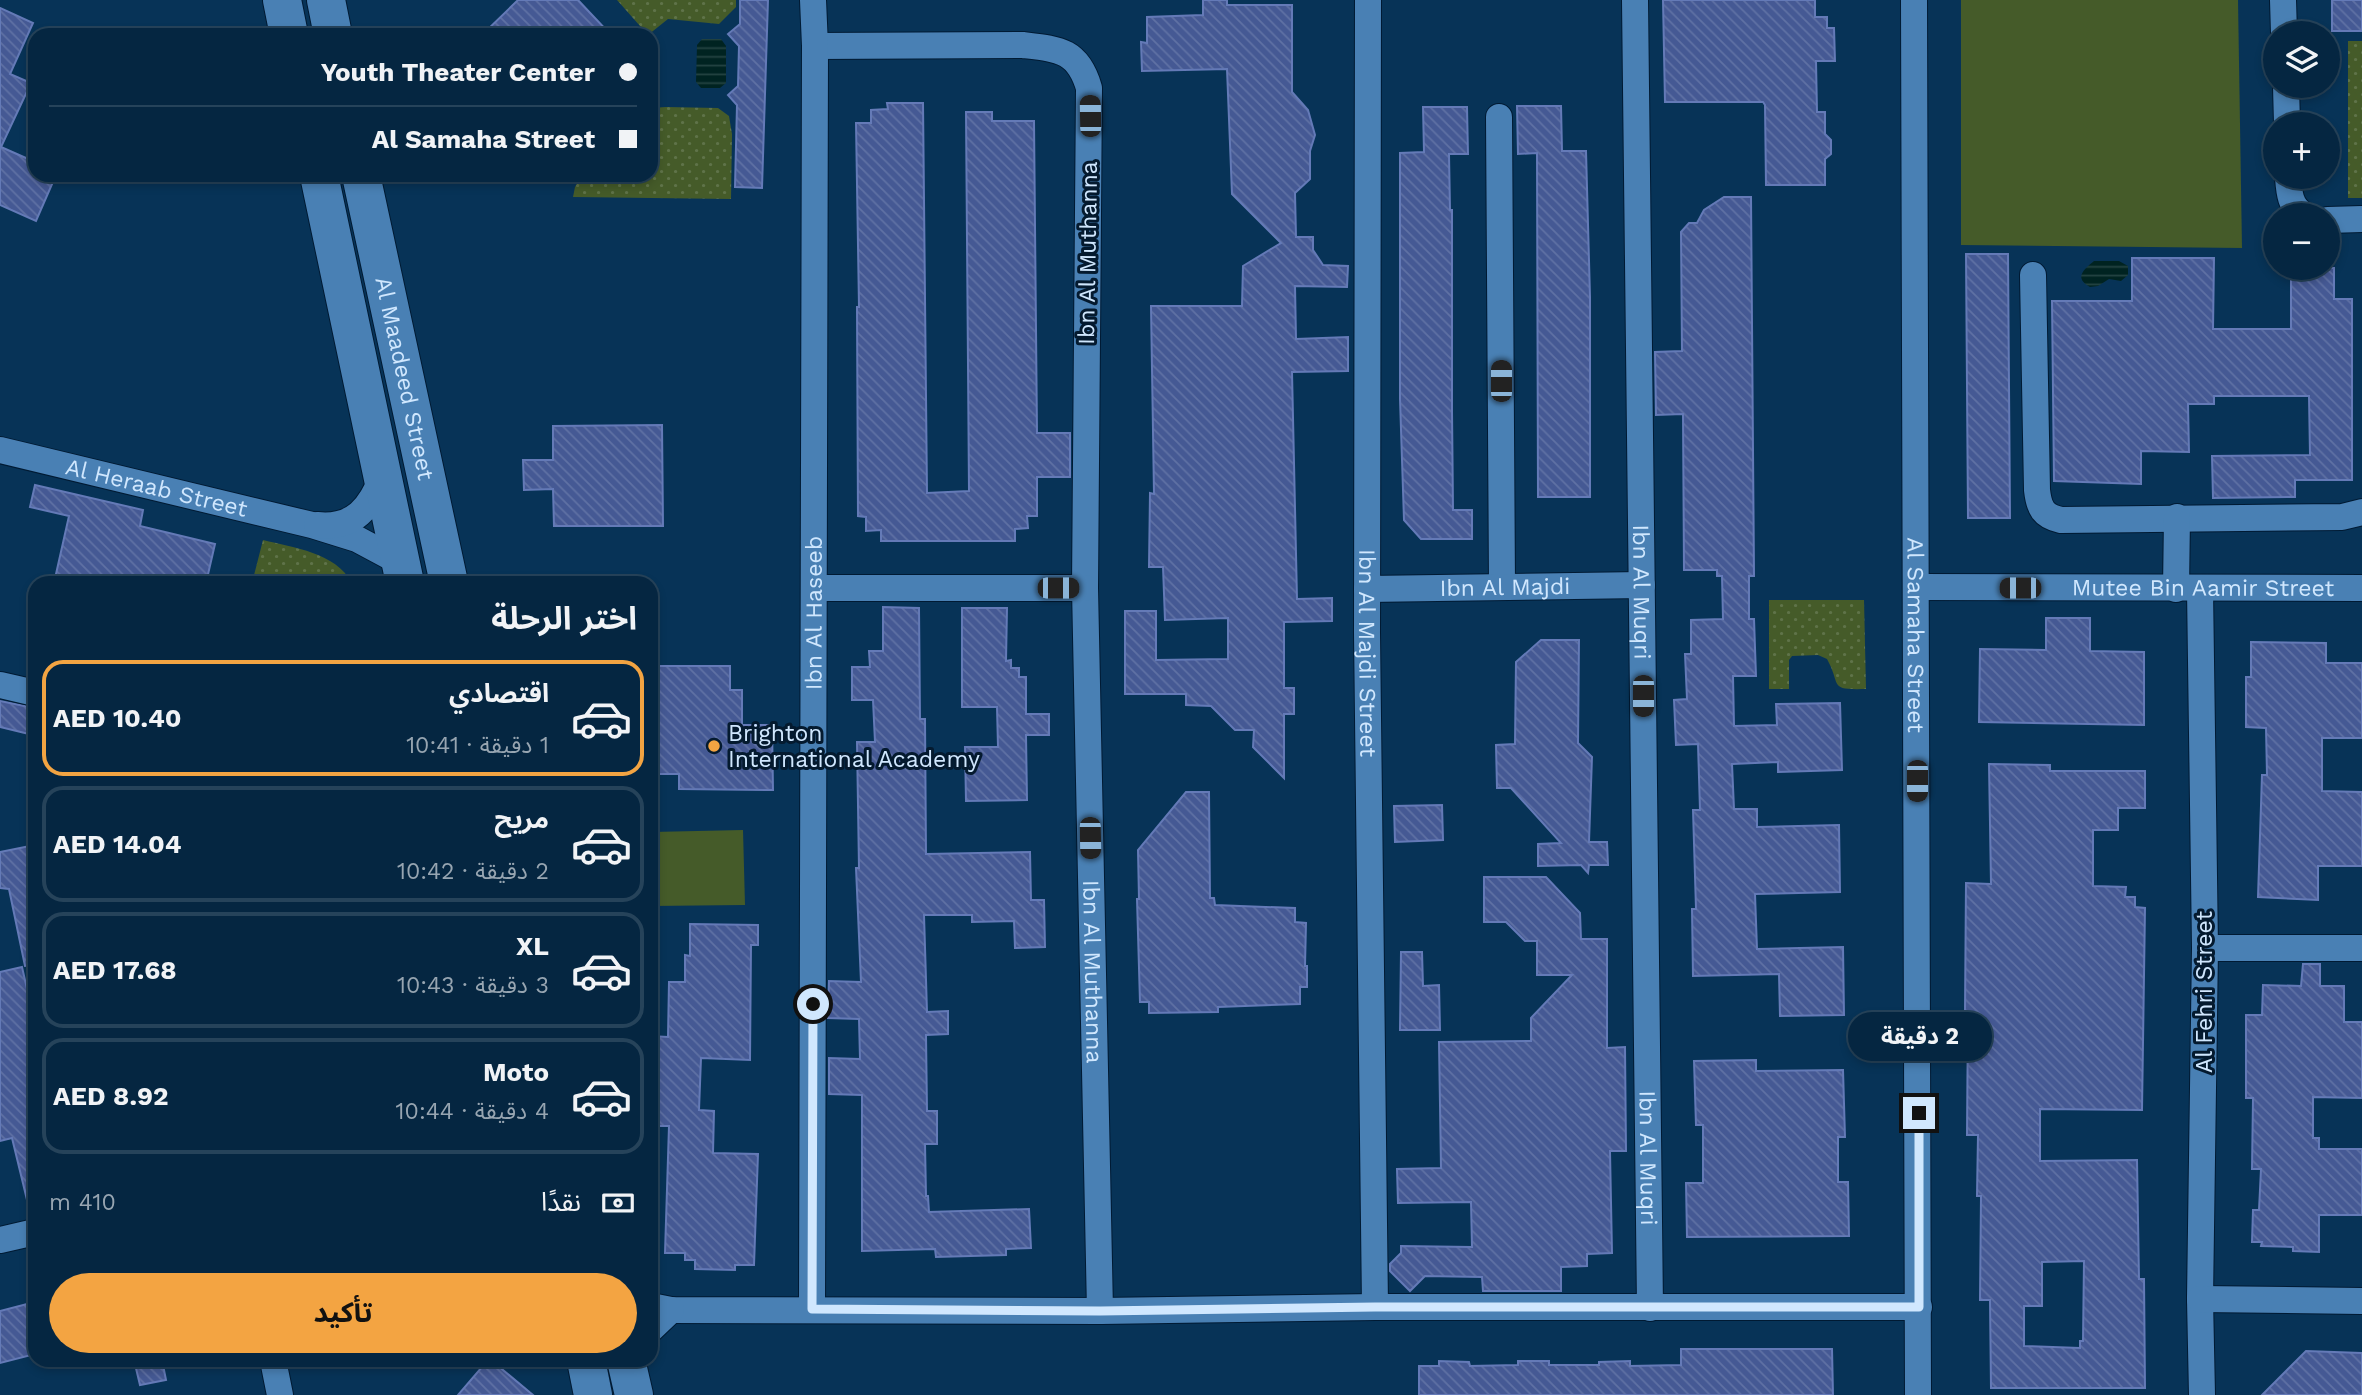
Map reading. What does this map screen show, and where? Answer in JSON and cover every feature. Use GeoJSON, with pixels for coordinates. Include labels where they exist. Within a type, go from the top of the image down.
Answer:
{"type":"FeatureCollection","features":[{"type":"Feature","properties":{"kind":"street"},"geometry":{"type":"LineString","coordinates":[[282,0],[288,28]]}},
{"type":"Feature","properties":{"kind":"street"},"geometry":{"type":"LineString","coordinates":[[326,0],[331,28]]}},
{"type":"Feature","properties":{"kind":"street","name":"Ibn Al Haseeb"},"geometry":{"type":"LineString","coordinates":[[812,1309],[815,588],[813,0]]}},
{"type":"Feature","properties":{"kind":"street","name":"Ibn Al Majdi Street"},"geometry":{"type":"LineString","coordinates":[[1368,0],[1367,589],[1375,1307]]}},
{"type":"Feature","properties":{"kind":"street","name":"Ibn Al Muqri"},"geometry":{"type":"LineString","coordinates":[[1635,0],[1650,1308]]}},
{"type":"Feature","properties":{"kind":"street","name":"Al Samaha Street"},"geometry":{"type":"LineString","coordinates":[[1914,0],[1918,1395]]}},
{"type":"Feature","properties":{"kind":"street"},"geometry":{"type":"LineString","coordinates":[[2283,0],[2284,21]]}},
{"type":"Feature","properties":{"kind":"street","name":"Ibn Al Muthanna"},"geometry":{"type":"LineString","coordinates":[[815,46],[1023,45],[1062,51],[1084,71],[1089,88],[1085,588],[1100,1311]]}},
{"type":"Feature","properties":{"kind":"street"},"geometry":{"type":"LineString","coordinates":[[1499,117],[1502,586]]}},
{"type":"Feature","properties":{"kind":"street","name":"Al Maadeed Street"},"geometry":{"type":"LineString","coordinates":[[320,182],[402,572]]}},
{"type":"Feature","properties":{"kind":"street","name":"Al Maadeed Street"},"geometry":{"type":"LineString","coordinates":[[363,182],[447,576]]}},
{"type":"Feature","properties":{"kind":"street"},"geometry":{"type":"LineString","coordinates":[[2340,220],[2362,219]]}},
{"type":"Feature","properties":{"kind":"street"},"geometry":{"type":"LineString","coordinates":[[2033,275],[2037,490],[2039,506],[2050,517],[2061,520],[2343,517],[2362,512]]}},
{"type":"Feature","properties":{"kind":"street","name":"Al Heraab Street"},"geometry":{"type":"LineString","coordinates":[[0,450],[312,525],[357,539],[402,572]]}},
{"type":"Feature","properties":{"kind":"street","name":"Al Heraab Street"},"geometry":{"type":"LineString","coordinates":[[312,525],[334,525],[363,512],[373,500],[383,476]]}},
{"type":"Feature","properties":{"kind":"street","name":"Al Fehri Street"},"geometry":{"type":"LineString","coordinates":[[2177,517],[2188,589],[2205,948],[2200,1298],[2202,1395]]}},
{"type":"Feature","properties":{"kind":"street","name":"Ibn Al Majdi"},"geometry":{"type":"LineString","coordinates":[[1367,589],[1642,585]]}},
{"type":"Feature","properties":{"kind":"street","name":"Mutee Bin Aamir Street"},"geometry":{"type":"LineString","coordinates":[[1916,587],[2362,588]]}},
{"type":"Feature","properties":{"kind":"street"},"geometry":{"type":"LineString","coordinates":[[815,588],[1085,588]]}},
{"type":"Feature","properties":{"kind":"street"},"geometry":{"type":"LineString","coordinates":[[0,685],[28,691]]}},
{"type":"Feature","properties":{"kind":"street"},"geometry":{"type":"LineString","coordinates":[[2205,948],[2362,948]]}},
{"type":"Feature","properties":{"kind":"street"},"geometry":{"type":"LineString","coordinates":[[0,1240],[28,1234]]}},
{"type":"Feature","properties":{"kind":"street"},"geometry":{"type":"LineString","coordinates":[[2200,1298],[2362,1301]]}},
{"type":"Feature","properties":{"kind":"street"},"geometry":{"type":"LineString","coordinates":[[661,1308],[1100,1311],[1375,1307],[1919,1307]]}},
{"type":"Feature","properties":{"kind":"street"},"geometry":{"type":"LineString","coordinates":[[274,1367],[280,1395]]}},
{"type":"Feature","properties":{"kind":"street"},"geometry":{"type":"LineString","coordinates":[[587,1367],[593,1395]]}},
{"type":"Feature","properties":{"kind":"green space"},"geometry":{"type":"Polygon","coordinates":[[[617,0],[736,0],[736,7],[719,24],[668,19],[657,28],[642,28],[617,0]]]}},
{"type":"Feature","properties":{"kind":"green space"},"geometry":{"type":"Polygon","coordinates":[[[1961,0],[2238,0],[2242,248],[1961,245],[1961,0]]]}},
{"type":"Feature","properties":{"kind":"green space"},"geometry":{"type":"Polygon","coordinates":[[[2348,41],[2362,41],[2362,198],[2348,198],[2348,41]]]}},
{"type":"Feature","properties":{"kind":"green space"},"geometry":{"type":"Polygon","coordinates":[[[658,108],[718,108],[729,116],[732,134],[731,199],[573,197],[578,182],[658,182],[658,108]]]}},
{"type":"Feature","properties":{"kind":"green space"},"geometry":{"type":"Polygon","coordinates":[[[263,540],[325,558],[347,576],[254,576],[263,540]]]}},
{"type":"Feature","properties":{"kind":"green space"},"geometry":{"type":"Polygon","coordinates":[[[1769,600],[1864,600],[1866,689],[1840,687],[1827,659],[1818,655],[1792,656],[1789,660],[1789,689],[1769,689],[1769,600]]]}},
{"type":"Feature","properties":{"kind":"green space"},"geometry":{"type":"Polygon","coordinates":[[[743,830],[745,905],[658,906],[658,832],[743,830]]]}},
{"type":"Feature","properties":{"kind":"shaded area"},"geometry":{"type":"Polygon","coordinates":[[[702,39],[721,39],[726,46],[726,83],[720,88],[701,88],[696,82],[697,45],[702,39]]]}},
{"type":"Feature","properties":{"kind":"shaded area"},"geometry":{"type":"Polygon","coordinates":[[[2094,261],[2119,261],[2128,266],[2128,275],[2121,281],[2109,279],[2098,286],[2090,287],[2081,277],[2094,261]]]}},
{"type":"Feature","properties":{"kind":"building"},"geometry":{"type":"Polygon","coordinates":[[[518,0],[578,0],[604,28],[489,28],[518,0]]]}},
{"type":"Feature","properties":{"kind":"building"},"geometry":{"type":"Polygon","coordinates":[[[740,0],[768,0],[762,188],[735,187],[737,105],[728,95],[738,86],[739,46],[728,34],[740,24],[740,0]]]}},
{"type":"Feature","properties":{"kind":"building"},"geometry":{"type":"Polygon","coordinates":[[[1203,0],[1227,0],[1227,5],[1292,5],[1292,92],[1308,110],[1315,135],[1310,151],[1310,179],[1295,193],[1296,237],[1313,237],[1313,250],[1323,265],[1348,266],[1347,287],[1295,286],[1296,339],[1348,337],[1348,371],[1292,372],[1297,599],[1332,598],[1332,621],[1284,622],[1284,688],[1294,688],[1294,714],[1284,714],[1284,778],[1253,747],[1254,730],[1235,730],[1211,706],[1186,705],[1186,694],[1125,694],[1125,611],[1156,611],[1156,660],[1228,659],[1228,618],[1165,620],[1163,567],[1149,567],[1150,493],[1154,494],[1151,306],[1242,306],[1243,266],[1281,243],[1232,194],[1227,69],[1142,71],[1141,42],[1147,43],[1147,17],[1203,15],[1203,0]]]}},
{"type":"Feature","properties":{"kind":"building"},"geometry":{"type":"Polygon","coordinates":[[[1663,0],[1815,0],[1815,17],[1827,17],[1827,28],[1834,28],[1835,61],[1816,61],[1817,112],[1825,112],[1825,134],[1831,140],[1831,154],[1825,159],[1825,185],[1766,185],[1763,102],[1665,102],[1663,0]]]}},
{"type":"Feature","properties":{"kind":"building"},"geometry":{"type":"Polygon","coordinates":[[[2332,0],[2362,0],[2362,31],[2340,31],[2340,21],[2332,21],[2332,0]]]}},
{"type":"Feature","properties":{"kind":"building"},"geometry":{"type":"Polygon","coordinates":[[[0,8],[33,23],[28,28],[28,34],[10,74],[28,82],[28,89],[1,147],[28,159],[28,182],[53,182],[36,221],[0,205],[0,8]]]}},
{"type":"Feature","properties":{"kind":"building"},"geometry":{"type":"Polygon","coordinates":[[[887,103],[923,103],[927,493],[969,491],[966,112],[992,112],[992,121],[1034,121],[1037,433],[1070,433],[1070,477],[1037,477],[1037,516],[1027,516],[1028,528],[1015,529],[1015,541],[881,541],[881,530],[866,531],[866,517],[858,516],[856,123],[871,123],[871,110],[888,109],[887,103]]]}},
{"type":"Feature","properties":{"kind":"building"},"geometry":{"type":"Polygon","coordinates":[[[1517,106],[1561,106],[1562,151],[1586,151],[1590,297],[1590,497],[1538,497],[1537,153],[1518,154],[1517,106]]]}},
{"type":"Feature","properties":{"kind":"building"},"geometry":{"type":"Polygon","coordinates":[[[1423,107],[1467,107],[1468,154],[1449,154],[1452,210],[1453,510],[1472,510],[1472,539],[1421,539],[1404,520],[1400,399],[1400,153],[1424,152],[1423,107]]]}},
{"type":"Feature","properties":{"kind":"building"},"geometry":{"type":"Polygon","coordinates":[[[1724,197],[1751,197],[1754,576],[1749,576],[1749,619],[1754,619],[1756,676],[1733,676],[1734,726],[1777,725],[1776,704],[1840,703],[1842,770],[1778,772],[1778,762],[1732,764],[1734,809],[1757,809],[1757,827],[1839,825],[1840,892],[1755,894],[1757,949],[1843,947],[1844,1015],[1780,1016],[1779,974],[1693,976],[1692,909],[1696,909],[1693,810],[1700,810],[1698,744],[1676,745],[1674,700],[1687,699],[1685,654],[1691,654],[1691,620],[1723,619],[1722,576],[1717,576],[1717,570],[1684,570],[1683,414],[1656,415],[1655,352],[1682,351],[1681,232],[1689,223],[1697,223],[1704,210],[1724,197]]]}},
{"type":"Feature","properties":{"kind":"building"},"geometry":{"type":"Polygon","coordinates":[[[1966,254],[2008,254],[2010,518],[1968,518],[1966,254]]]}},
{"type":"Feature","properties":{"kind":"building"},"geometry":{"type":"Polygon","coordinates":[[[2132,258],[2214,258],[2213,329],[2291,329],[2291,280],[2334,280],[2334,299],[2352,299],[2352,480],[2295,480],[2295,497],[2213,498],[2212,456],[2310,455],[2309,396],[2214,396],[2214,404],[2188,404],[2189,452],[2141,451],[2141,484],[2054,481],[2052,301],[2132,301],[2132,258]]]}},
{"type":"Feature","properties":{"kind":"building"},"geometry":{"type":"Polygon","coordinates":[[[662,425],[663,526],[554,526],[553,489],[524,490],[523,460],[553,460],[553,426],[662,425]]]}},
{"type":"Feature","properties":{"kind":"building"},"geometry":{"type":"Polygon","coordinates":[[[35,485],[143,510],[140,526],[215,544],[208,576],[56,576],[69,516],[30,507],[35,485]]]}},
{"type":"Feature","properties":{"kind":"building"},"geometry":{"type":"Polygon","coordinates":[[[883,607],[919,608],[920,719],[925,719],[926,854],[1030,852],[1031,900],[1044,900],[1045,947],[1015,948],[1014,921],[972,922],[972,915],[924,915],[927,1012],[948,1011],[948,1034],[926,1035],[927,1111],[937,1111],[937,1144],[925,1144],[929,1212],[1029,1209],[1031,1248],[1006,1249],[1006,1255],[936,1257],[935,1249],[862,1251],[862,1095],[829,1094],[829,1058],[860,1059],[859,1019],[828,1018],[829,981],[861,982],[856,868],[859,868],[857,742],[875,742],[873,700],[852,700],[852,667],[870,667],[869,651],[883,651],[883,607]]]}},
{"type":"Feature","properties":{"kind":"building"},"geometry":{"type":"Polygon","coordinates":[[[962,608],[1007,608],[1006,661],[1011,660],[1011,668],[1019,668],[1019,677],[1026,677],[1026,714],[1049,714],[1049,735],[1026,735],[1027,800],[966,801],[965,747],[998,747],[997,707],[962,707],[962,608]]]}},
{"type":"Feature","properties":{"kind":"building"},"geometry":{"type":"Polygon","coordinates":[[[2046,618],[2090,618],[2090,651],[2144,652],[2144,725],[1979,722],[1980,649],[2046,650],[2046,618]]]}},
{"type":"Feature","properties":{"kind":"building"},"geometry":{"type":"Polygon","coordinates":[[[1541,640],[1579,640],[1578,743],[1592,757],[1589,842],[1607,842],[1608,865],[1589,865],[1588,873],[1581,865],[1538,866],[1538,844],[1561,843],[1511,788],[1497,788],[1496,745],[1515,744],[1516,662],[1541,640]]]}},
{"type":"Feature","properties":{"kind":"building"},"geometry":{"type":"Polygon","coordinates":[[[2251,642],[2326,643],[2326,663],[2362,663],[2362,738],[2322,738],[2322,791],[2362,792],[2362,866],[2318,866],[2318,900],[2258,897],[2262,775],[2267,775],[2266,728],[2246,727],[2246,677],[2251,677],[2251,642]]]}},
{"type":"Feature","properties":{"kind":"building"},"geometry":{"type":"Polygon","coordinates":[[[658,666],[730,666],[730,690],[742,690],[742,725],[772,725],[773,790],[679,789],[679,774],[658,774],[658,666]]]}},
{"type":"Feature","properties":{"kind":"building"},"geometry":{"type":"Polygon","coordinates":[[[0,701],[28,707],[28,734],[0,727],[0,701]]]}},
{"type":"Feature","properties":{"kind":"building"},"geometry":{"type":"Polygon","coordinates":[[[1989,764],[2050,765],[2050,771],[2145,771],[2145,808],[2118,808],[2118,830],[2093,830],[2093,886],[2126,887],[2125,897],[2135,897],[2135,907],[2145,908],[2142,1110],[2040,1109],[2040,1161],[2137,1160],[2139,1279],[2144,1279],[2145,1388],[1991,1388],[1990,1300],[1980,1300],[1981,1196],[1977,1196],[1978,1135],[1967,1135],[1968,1011],[1965,1011],[1966,883],[1991,884],[1989,764]],[[2084,1261],[2042,1262],[2042,1306],[2024,1306],[2024,1346],[2080,1348],[2080,1341],[2083,1341],[2084,1261]]]}},
{"type":"Feature","properties":{"kind":"building"},"geometry":{"type":"Polygon","coordinates":[[[1186,792],[1209,792],[1210,898],[1214,898],[1215,905],[1295,908],[1295,922],[1306,923],[1307,987],[1300,987],[1300,1004],[1218,1007],[1218,1012],[1149,1013],[1149,1002],[1140,1002],[1138,850],[1186,792]]]}},
{"type":"Feature","properties":{"kind":"building"},"geometry":{"type":"Polygon","coordinates":[[[1442,805],[1443,840],[1395,842],[1394,806],[1442,805]]]}},
{"type":"Feature","properties":{"kind":"building"},"geometry":{"type":"Polygon","coordinates":[[[28,846],[28,966],[25,966],[9,889],[0,888],[0,852],[28,846]]]}},
{"type":"Feature","properties":{"kind":"building"},"geometry":{"type":"Polygon","coordinates":[[[1484,877],[1546,877],[1580,913],[1581,939],[1607,939],[1607,1048],[1625,1047],[1626,1151],[1610,1151],[1612,1253],[1587,1254],[1587,1266],[1561,1267],[1561,1291],[1483,1291],[1482,1277],[1425,1276],[1410,1291],[1390,1271],[1390,1264],[1401,1253],[1401,1246],[1472,1247],[1471,1202],[1398,1203],[1397,1169],[1441,1168],[1439,1042],[1531,1041],[1531,1018],[1572,975],[1537,975],[1537,941],[1525,941],[1506,922],[1484,922],[1484,877]]]}},
{"type":"Feature","properties":{"kind":"building"},"geometry":{"type":"Polygon","coordinates":[[[690,924],[758,925],[758,945],[751,945],[750,1060],[701,1058],[699,1110],[714,1111],[713,1153],[758,1154],[754,1265],[735,1265],[735,1270],[695,1269],[695,1260],[685,1260],[685,1253],[665,1253],[669,1126],[658,1126],[658,1036],[668,1037],[669,982],[685,982],[685,955],[690,956],[690,924]]]}},
{"type":"Feature","properties":{"kind":"building"},"geometry":{"type":"Polygon","coordinates":[[[1401,952],[1422,952],[1423,986],[1439,985],[1440,1030],[1400,1030],[1401,952]]]}},
{"type":"Feature","properties":{"kind":"building"},"geometry":{"type":"Polygon","coordinates":[[[2303,964],[2320,964],[2320,986],[2344,986],[2344,1022],[2362,1022],[2362,1098],[2313,1097],[2313,1138],[2319,1138],[2319,1149],[2362,1149],[2362,1215],[2319,1215],[2319,1252],[2293,1251],[2293,1247],[2261,1246],[2262,1242],[2252,1242],[2253,1210],[2259,1210],[2261,1169],[2252,1169],[2253,1098],[2246,1098],[2246,1015],[2262,1015],[2263,985],[2301,986],[2303,964]]]}},
{"type":"Feature","properties":{"kind":"building"},"geometry":{"type":"Polygon","coordinates":[[[22,967],[28,993],[27,1200],[12,1138],[0,1141],[0,972],[22,967]]]}},
{"type":"Feature","properties":{"kind":"building"},"geometry":{"type":"Polygon","coordinates":[[[1756,1060],[1756,1071],[1843,1070],[1845,1137],[1838,1137],[1838,1182],[1848,1182],[1849,1236],[1687,1237],[1686,1183],[1703,1183],[1703,1125],[1696,1125],[1694,1061],[1756,1060]]]}},
{"type":"Feature","properties":{"kind":"building"},"geometry":{"type":"Polygon","coordinates":[[[28,1304],[28,1356],[0,1363],[0,1311],[28,1304]]]}},
{"type":"Feature","properties":{"kind":"building"},"geometry":{"type":"Polygon","coordinates":[[[1681,1349],[1832,1349],[1833,1395],[1419,1395],[1419,1366],[1439,1366],[1439,1361],[1469,1362],[1470,1366],[1518,1365],[1518,1361],[1549,1361],[1549,1365],[1599,1365],[1599,1362],[1630,1361],[1630,1366],[1681,1365],[1681,1349]]]}},
{"type":"Feature","properties":{"kind":"building"},"geometry":{"type":"Polygon","coordinates":[[[2306,1351],[2362,1353],[2362,1395],[2262,1395],[2306,1351]]]}},
{"type":"Feature","properties":{"kind":"building"},"geometry":{"type":"Polygon","coordinates":[[[136,1367],[163,1367],[166,1380],[140,1385],[136,1367]]]}},
{"type":"Feature","properties":{"kind":"building"},"geometry":{"type":"Polygon","coordinates":[[[482,1367],[499,1367],[533,1395],[458,1395],[482,1367]]]}},
{"type":"Feature","properties":{"kind":"place","name":"Brighton International Academy"},"geometry":{"type":"Point","coordinates":[714,746]}},
{"type":"Feature","properties":{"kind":"route"},"geometry":{"type":"LineString","coordinates":[[813,1004],[812,1309],[1100,1311],[1375,1307],[1919,1307],[1919,1113]]}}]}
